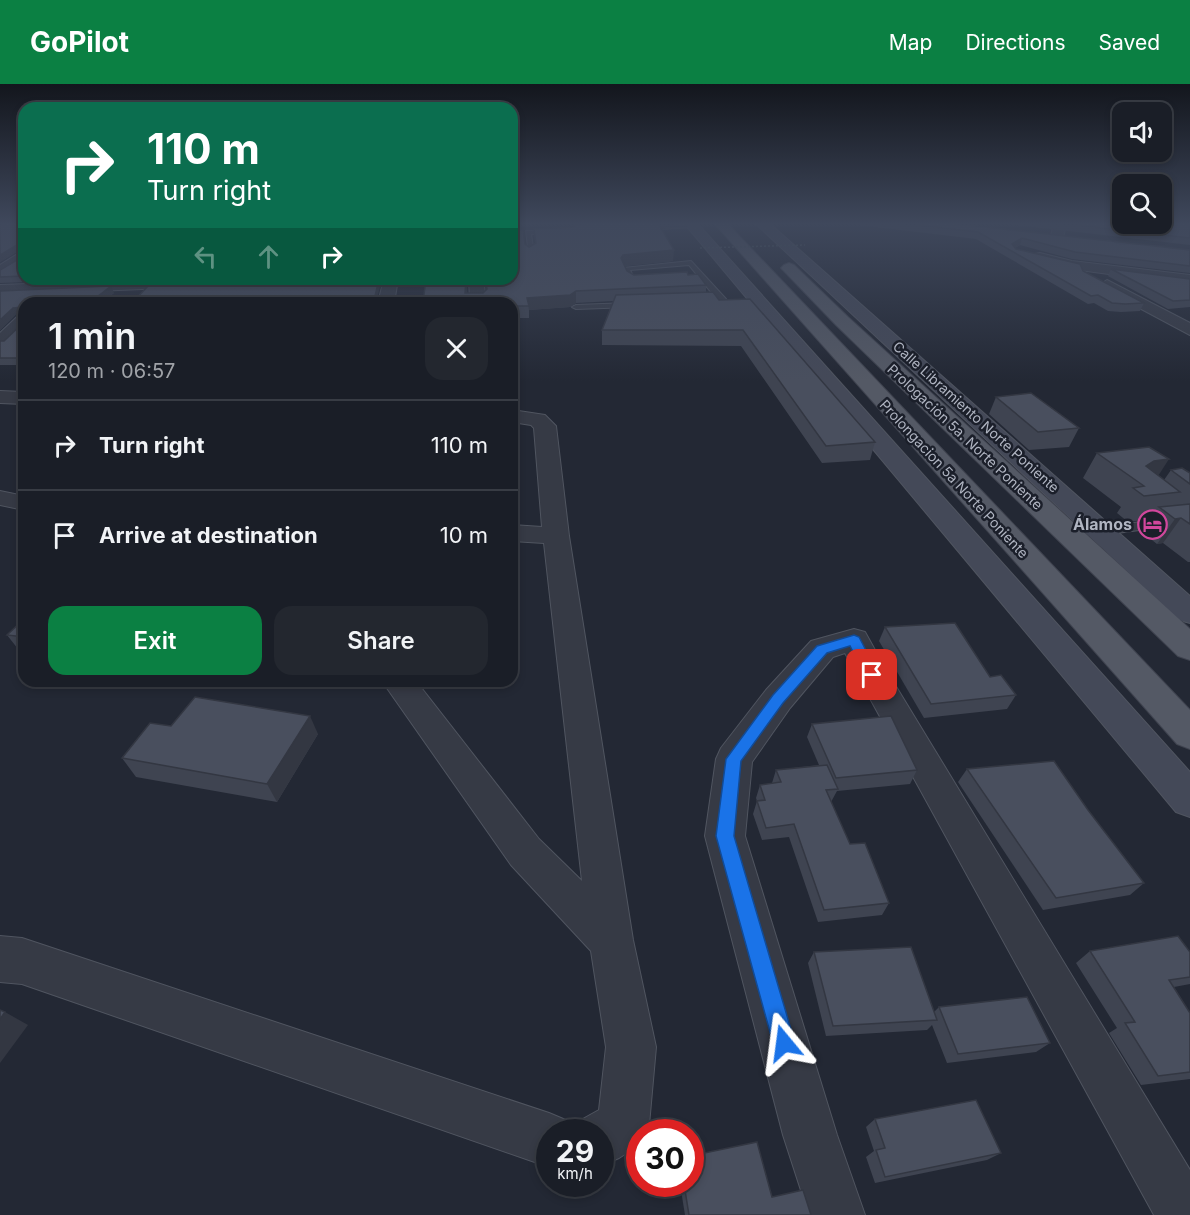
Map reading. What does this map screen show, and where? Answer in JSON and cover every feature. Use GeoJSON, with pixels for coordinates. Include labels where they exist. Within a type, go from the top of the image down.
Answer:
{"type":"FeatureCollection","features":[{"type":"Feature","properties":{"kind":"main road","name":"Prolongacion 5a Norte Poniente"},"geometry":{"type":"LineString","coordinates":[[749,276],[764,303],[1190,734]]}},
{"type":"Feature","properties":{"kind":"main road","name":"Prologación 5a. Norte Poniente"},"geometry":{"type":"LineString","coordinates":[[806,276],[842,321],[1190,648]]}},
{"type":"Feature","properties":{"kind":"main road"},"geometry":{"type":"LineString","coordinates":[[809,278],[866,319]]}},
{"type":"Feature","properties":{"kind":"main road"},"geometry":{"type":"LineString","coordinates":[[833,297],[842,321]]}},
{"type":"Feature","properties":{"kind":"street"},"geometry":{"type":"LineString","coordinates":[[739,276],[1190,800]]}},
{"type":"Feature","properties":{"kind":"street"},"geometry":{"type":"LineString","coordinates":[[1091,276],[1190,330]]}},
{"type":"Feature","properties":{"kind":"street"},"geometry":{"type":"LineString","coordinates":[[1157,276],[1190,280]]}},
{"type":"Feature","properties":{"kind":"street","name":"Calle Libramiento Norte Poniente"},"geometry":{"type":"LineString","coordinates":[[809,278],[866,319],[1190,613]]}},
{"type":"Feature","properties":{"kind":"street"},"geometry":{"type":"LineString","coordinates":[[0,285],[18,284]]}},
{"type":"Feature","properties":{"kind":"street"},"geometry":{"type":"LineString","coordinates":[[0,290],[46,285]]}},
{"type":"Feature","properties":{"kind":"street"},"geometry":{"type":"LineString","coordinates":[[49,297],[62,285]]}},
{"type":"Feature","properties":{"kind":"street"},"geometry":{"type":"LineString","coordinates":[[213,296],[220,285]]}},
{"type":"Feature","properties":{"kind":"street"},"geometry":{"type":"LineString","coordinates":[[1170,320],[1190,318]]}},
{"type":"Feature","properties":{"kind":"street"},"geometry":{"type":"LineString","coordinates":[[0,342],[18,326]]}},
{"type":"Feature","properties":{"kind":"street"},"geometry":{"type":"LineString","coordinates":[[0,348],[18,347]]}},
{"type":"Feature","properties":{"kind":"street"},"geometry":{"type":"LineString","coordinates":[[0,397],[18,398]]}},
{"type":"Feature","properties":{"kind":"street"},"geometry":{"type":"LineString","coordinates":[[518,417],[537,420],[545,426],[556,536],[611,940],[630,1047],[623,1125],[614,1130]]}},
{"type":"Feature","properties":{"kind":"street"},"geometry":{"type":"LineString","coordinates":[[0,498],[18,502]]}},
{"type":"Feature","properties":{"kind":"street"},"geometry":{"type":"LineString","coordinates":[[518,533],[556,536]]}},
{"type":"Feature","properties":{"kind":"street"},"geometry":{"type":"LineString","coordinates":[[837,1215],[810,1135],[725,836],[734,759],[778,699],[822,649],[854,640],[883,696],[1185,1215]]}},
{"type":"Feature","properties":{"kind":"street"},"geometry":{"type":"LineString","coordinates":[[402,687],[525,852],[611,940]]}},
{"type":"Feature","properties":{"kind":"street"},"geometry":{"type":"LineString","coordinates":[[0,959],[22,961],[536,1136]]}},
{"type":"Feature","properties":{"kind":"lane"},"geometry":{"type":"LineString","coordinates":[[630,276],[633,282],[645,281]]}},
{"type":"Feature","properties":{"kind":"lane"},"geometry":{"type":"LineString","coordinates":[[692,279],[704,278],[723,302]]}},
{"type":"Feature","properties":{"kind":"lane"},"geometry":{"type":"LineString","coordinates":[[712,302],[764,303]]}},
{"type":"Feature","properties":{"kind":"lane"},"geometry":{"type":"LineString","coordinates":[[576,308],[644,305]]}},
{"type":"Feature","properties":{"kind":"lane"},"geometry":{"type":"LineString","coordinates":[[717,310],[729,309]]}},
{"type":"Feature","properties":{"kind":"lane"},"geometry":{"type":"LineString","coordinates":[[1102,531],[1177,522],[1162,509]]}},
{"type":"Feature","properties":{"kind":"building"},"geometry":{"type":"Polygon","coordinates":[[[518,276],[699,276],[706,285],[576,291],[570,295],[527,298],[529,306],[518,306],[518,297],[424,297],[425,285],[466,285],[465,293],[483,293],[487,289],[486,285],[518,285],[518,276]]]}},
{"type":"Feature","properties":{"kind":"building"},"geometry":{"type":"Polygon","coordinates":[[[1055,276],[1092,276],[1144,303],[1112,303],[1098,295],[1091,296],[1055,276]]]}},
{"type":"Feature","properties":{"kind":"building"},"geometry":{"type":"Polygon","coordinates":[[[1124,276],[1165,276],[1190,279],[1190,300],[1173,301],[1124,276]]]}},
{"type":"Feature","properties":{"kind":"building"},"geometry":{"type":"Polygon","coordinates":[[[149,285],[378,285],[376,297],[138,297],[149,285]]]}},
{"type":"Feature","properties":{"kind":"building"},"geometry":{"type":"Polygon","coordinates":[[[111,286],[97,297],[18,297],[18,307],[13,308],[0,320],[0,291],[111,286]]]}},
{"type":"Feature","properties":{"kind":"building"},"geometry":{"type":"Polygon","coordinates":[[[713,292],[719,300],[750,299],[875,442],[826,446],[743,330],[602,330],[616,295],[713,292]]]}},
{"type":"Feature","properties":{"kind":"building"},"geometry":{"type":"Polygon","coordinates":[[[18,328],[18,358],[0,358],[0,341],[4,341],[18,328]]]}},
{"type":"Feature","properties":{"kind":"building"},"geometry":{"type":"Polygon","coordinates":[[[1031,393],[1079,428],[1038,432],[996,397],[1031,393]]]}},
{"type":"Feature","properties":{"kind":"building"},"geometry":{"type":"Polygon","coordinates":[[[1149,447],[1169,459],[1154,461],[1146,466],[1180,492],[1144,496],[1133,488],[1144,486],[1097,453],[1149,447]]]}},
{"type":"Feature","properties":{"kind":"building"},"geometry":{"type":"Polygon","coordinates":[[[1182,468],[1190,473],[1190,484],[1171,470],[1182,468]]]}},
{"type":"Feature","properties":{"kind":"building"},"geometry":{"type":"Polygon","coordinates":[[[1190,504],[1190,524],[1181,518],[1175,519],[1159,507],[1190,504]]]}},
{"type":"Feature","properties":{"kind":"building"},"geometry":{"type":"Polygon","coordinates":[[[955,623],[990,677],[1001,675],[1016,695],[931,704],[885,627],[955,623]]]}},
{"type":"Feature","properties":{"kind":"building"},"geometry":{"type":"Polygon","coordinates":[[[18,625],[18,636],[7,635],[18,625]]]}},
{"type":"Feature","properties":{"kind":"building"},"geometry":{"type":"Polygon","coordinates":[[[195,697],[310,716],[267,784],[122,758],[150,723],[171,726],[195,697]]]}},
{"type":"Feature","properties":{"kind":"building"},"geometry":{"type":"Polygon","coordinates":[[[891,716],[917,770],[836,778],[812,724],[891,716]]]}},
{"type":"Feature","properties":{"kind":"building"},"geometry":{"type":"Polygon","coordinates":[[[1054,761],[1144,883],[1056,898],[967,769],[1054,761]]]}},
{"type":"Feature","properties":{"kind":"building"},"geometry":{"type":"Polygon","coordinates":[[[827,765],[838,789],[826,790],[850,844],[865,843],[889,903],[824,910],[794,824],[766,828],[757,801],[765,800],[760,785],[781,782],[776,770],[827,765]]]}},
{"type":"Feature","properties":{"kind":"building"},"geometry":{"type":"Polygon","coordinates":[[[1178,936],[1190,952],[1190,977],[1169,980],[1190,1013],[1190,1072],[1158,1076],[1125,1023],[1135,1022],[1090,951],[1178,936]]]}},
{"type":"Feature","properties":{"kind":"building"},"geometry":{"type":"Polygon","coordinates":[[[911,947],[937,1020],[833,1026],[814,952],[911,947]]]}},
{"type":"Feature","properties":{"kind":"building"},"geometry":{"type":"Polygon","coordinates":[[[1027,997],[1050,1043],[958,1054],[939,1007],[1027,997]]]}},
{"type":"Feature","properties":{"kind":"building"},"geometry":{"type":"Polygon","coordinates":[[[976,1100],[1001,1153],[885,1177],[876,1150],[885,1148],[875,1119],[976,1100]]]}},
{"type":"Feature","properties":{"kind":"building"},"geometry":{"type":"Polygon","coordinates":[[[757,1142],[772,1197],[803,1190],[811,1215],[689,1215],[686,1197],[704,1197],[704,1153],[757,1142]]]}},
{"type":"Feature","properties":{"kind":"place","name":"Álamos"},"geometry":{"type":"Point","coordinates":[1153,524]}},
{"type":"Feature","properties":{"kind":"route"},"geometry":{"type":"LineString","coordinates":[[784,1043],[725,836],[734,759],[778,699],[822,649],[854,640],[872,675]]}}]}
